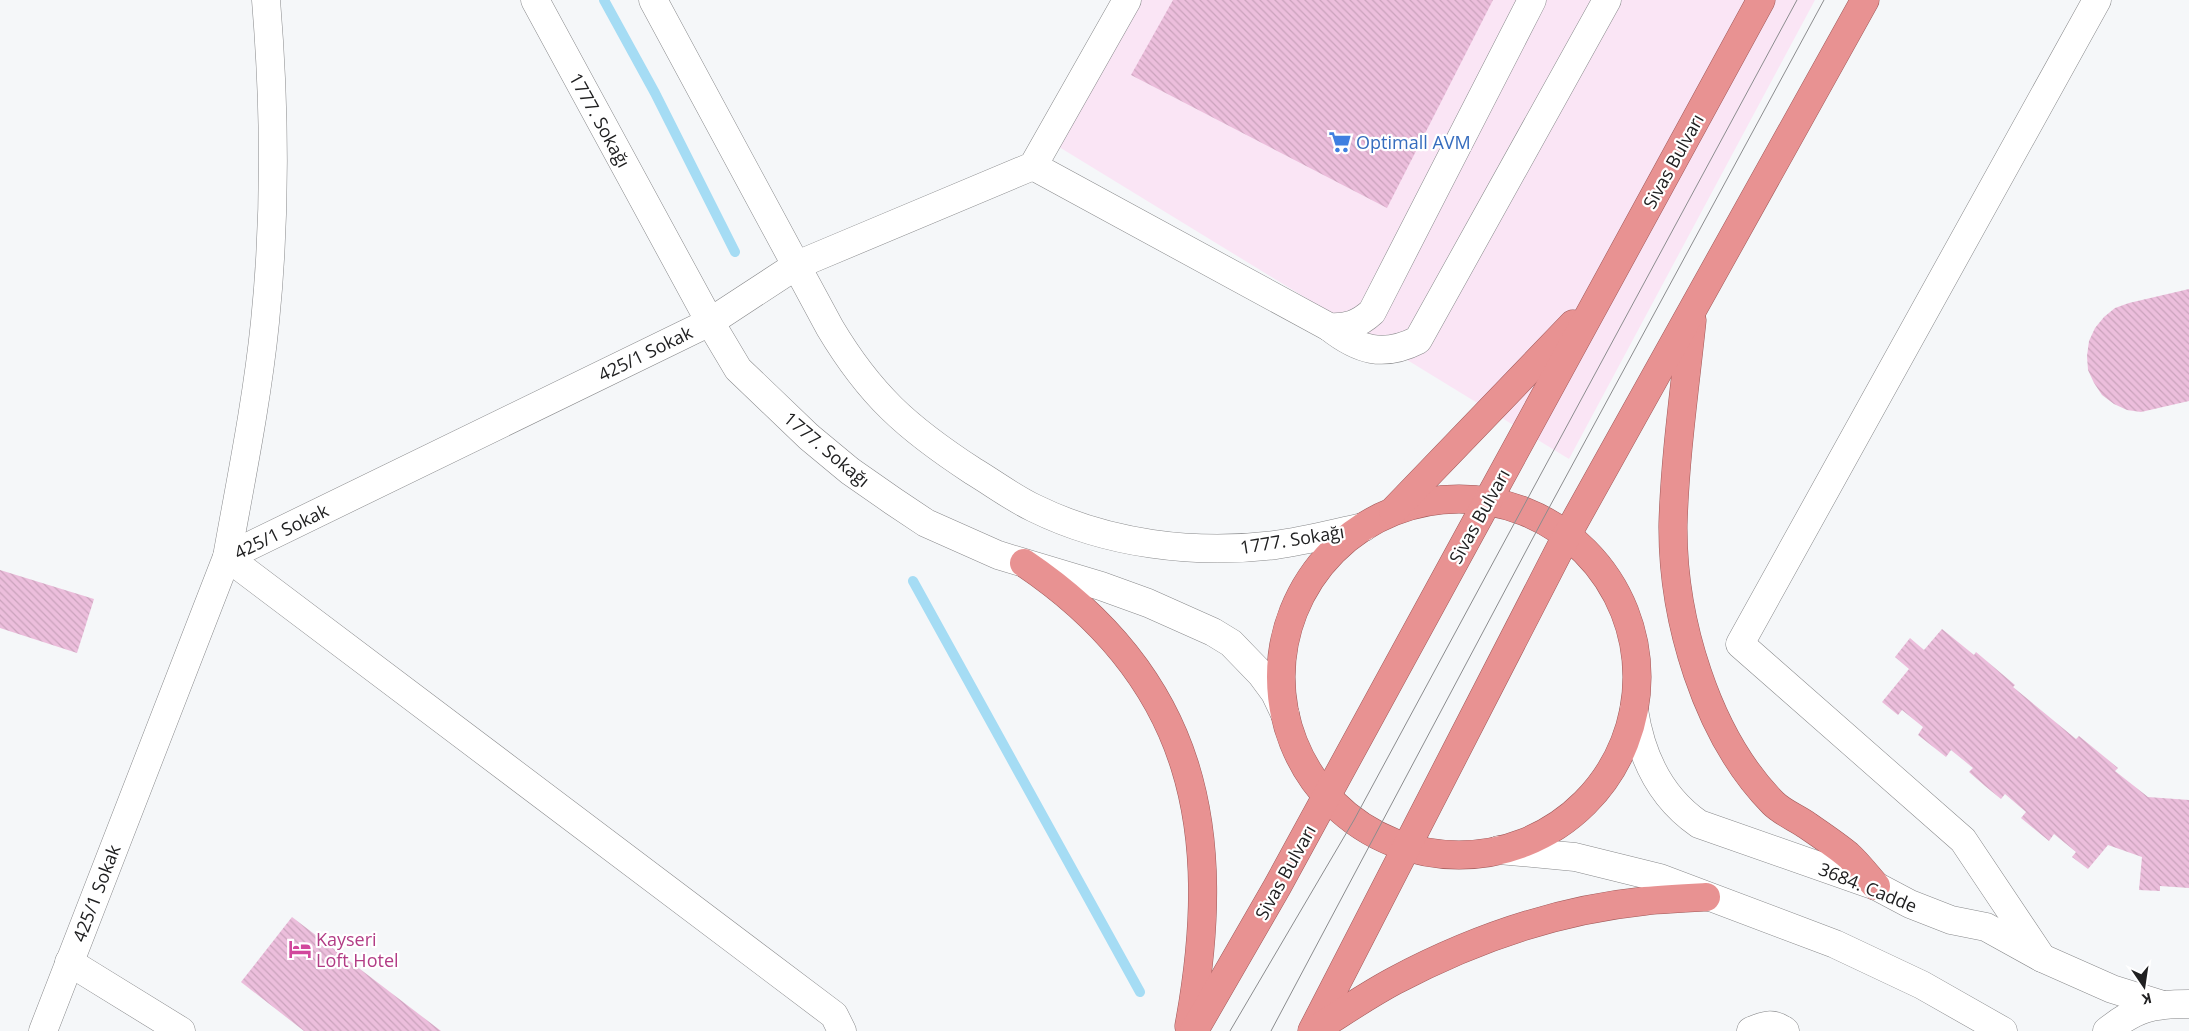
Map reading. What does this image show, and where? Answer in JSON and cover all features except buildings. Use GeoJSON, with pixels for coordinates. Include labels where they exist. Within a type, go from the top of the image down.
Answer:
{"type":"FeatureCollection","features":[{"type":"Feature","properties":{"kind":"highway","name":"Sivas Bulvarı"},"geometry":{"type":"LineString","coordinates":[[1194,1031],[1277,887],[1761,0]]}},
{"type":"Feature","properties":{"kind":"highway"},"geometry":{"type":"LineString","coordinates":[[1312,1031],[1567,535],[1865,0]]}},
{"type":"Feature","properties":{"kind":"highway"},"geometry":{"type":"LineString","coordinates":[[1393,512],[1598,298]]}},
{"type":"Feature","properties":{"kind":"highway"},"geometry":{"type":"LineString","coordinates":[[1693,310],[1673,525],[1678,591],[1692,655],[1717,722],[1736,753],[1774,804],[1806,824],[1848,856],[1876,886]]}},
{"type":"Feature","properties":{"kind":"highway"},"geometry":{"type":"LineString","coordinates":[[1455,499],[1487,501],[1520,510],[1543,519],[1567,535],[1595,562],[1609,580],[1624,607],[1633,637],[1638,667],[1636,698],[1630,729],[1618,758],[1602,784],[1580,807],[1556,826],[1529,841],[1499,850],[1468,854],[1437,853],[1407,847],[1377,834],[1354,820],[1326,796],[1308,771],[1294,743],[1285,714],[1281,683],[1282,652],[1289,622],[1301,594],[1318,568],[1339,545],[1364,527],[1393,512],[1423,502],[1455,499]]}},
{"type":"Feature","properties":{"kind":"highway"},"geometry":{"type":"LineString","coordinates":[[1024,562],[1084,608],[1111,635],[1153,694],[1169,725],[1182,757],[1198,815],[1204,890],[1202,935],[1196,990],[1188,1031]]}},
{"type":"Feature","properties":{"kind":"highway"},"geometry":{"type":"LineString","coordinates":[[1312,1031],[1392,982],[1438,959],[1484,940],[1532,924],[1588,910],[1644,901],[1706,897]]}},
{"type":"Feature","properties":{"kind":"street"},"geometry":{"type":"LineString","coordinates":[[266,0],[272,69],[274,154],[272,238],[265,323],[253,407],[227,557],[834,1015],[842,1031]]}},
{"type":"Feature","properties":{"kind":"street","name":"1777. Sokağı"},"geometry":{"type":"LineString","coordinates":[[535,0],[710,322],[738,369],[809,438],[850,471],[926,523],[998,555],[1139,599],[1213,632],[1230,643],[1261,674],[1285,714]]}},
{"type":"Feature","properties":{"kind":"street","name":"1777. Sokağı"},"geometry":{"type":"LineString","coordinates":[[653,0],[850,361],[874,392],[902,420],[926,439],[1033,508],[1095,532],[1139,542],[1184,547],[1230,548],[1275,545],[1364,527]]}},
{"type":"Feature","properties":{"kind":"street"},"geometry":{"type":"LineString","coordinates":[[1127,0],[1033,166],[1329,327],[1352,343],[1379,350],[1392,350],[1418,340],[1607,0]]}},
{"type":"Feature","properties":{"kind":"street"},"geometry":{"type":"LineString","coordinates":[[1329,327],[1352,326],[1372,312],[1532,0]]}},
{"type":"Feature","properties":{"kind":"street"},"geometry":{"type":"LineString","coordinates":[[2042,958],[1963,840],[1740,644],[2097,0]]}},
{"type":"Feature","properties":{"kind":"street","name":"425/1 Sokak"},"geometry":{"type":"LineString","coordinates":[[43,1031],[227,557],[710,322],[797,264],[1033,166]]}},
{"type":"Feature","properties":{"kind":"street","name":"3684. Cadde"},"geometry":{"type":"LineString","coordinates":[[1634,710],[1637,733],[1654,776],[1684,814],[1699,824],[1715,832],[1876,886],[1910,904],[1950,920],[1986,927],[2042,958],[2112,989],[2160,1004]]}},
{"type":"Feature","properties":{"kind":"street"},"geometry":{"type":"LineString","coordinates":[[1499,850],[1566,856],[1612,865],[1660,878],[1706,897],[1770,918],[1835,944],[1922,985],[2003,1031]]}},
{"type":"Feature","properties":{"kind":"street"},"geometry":{"type":"LineString","coordinates":[[69,962],[181,1031]]}},
{"type":"Feature","properties":{"kind":"street"},"geometry":{"type":"LineString","coordinates":[[2107,1031],[2127,1015],[2160,1004],[2189,1004]]}},
{"type":"Feature","properties":{"kind":"street"},"geometry":{"type":"LineString","coordinates":[[1751,1031],[1771,1024],[1785,1031]]}},
{"type":"Feature","properties":{"kind":"shaded area"},"geometry":{"type":"Polygon","coordinates":[[[1125,0],[1815,0],[1569,459],[1046,139],[1125,0]]]}},
{"type":"Feature","properties":{"kind":"waterway"},"geometry":{"type":"LineString","coordinates":[[604,0],[655,93],[735,252]]}},
{"type":"Feature","properties":{"kind":"waterway"},"geometry":{"type":"LineString","coordinates":[[913,581],[1140,992]]}},
{"type":"Feature","properties":{"kind":"tram line"},"geometry":{"type":"LineString","coordinates":[[1230,1031],[1354,820],[1797,0]]}},
{"type":"Feature","properties":{"kind":"tram line"},"geometry":{"type":"LineString","coordinates":[[1271,1031],[1543,519],[1824,0]]}},
{"type":"Feature","properties":{"kind":"place","name":"Optimall AVM"},"geometry":{"type":"Point","coordinates":[1340,142]}},
{"type":"Feature","properties":{"kind":"place","name":"Kayseri Loft Hotel"},"geometry":{"type":"Point","coordinates":[300,949]}}]}
